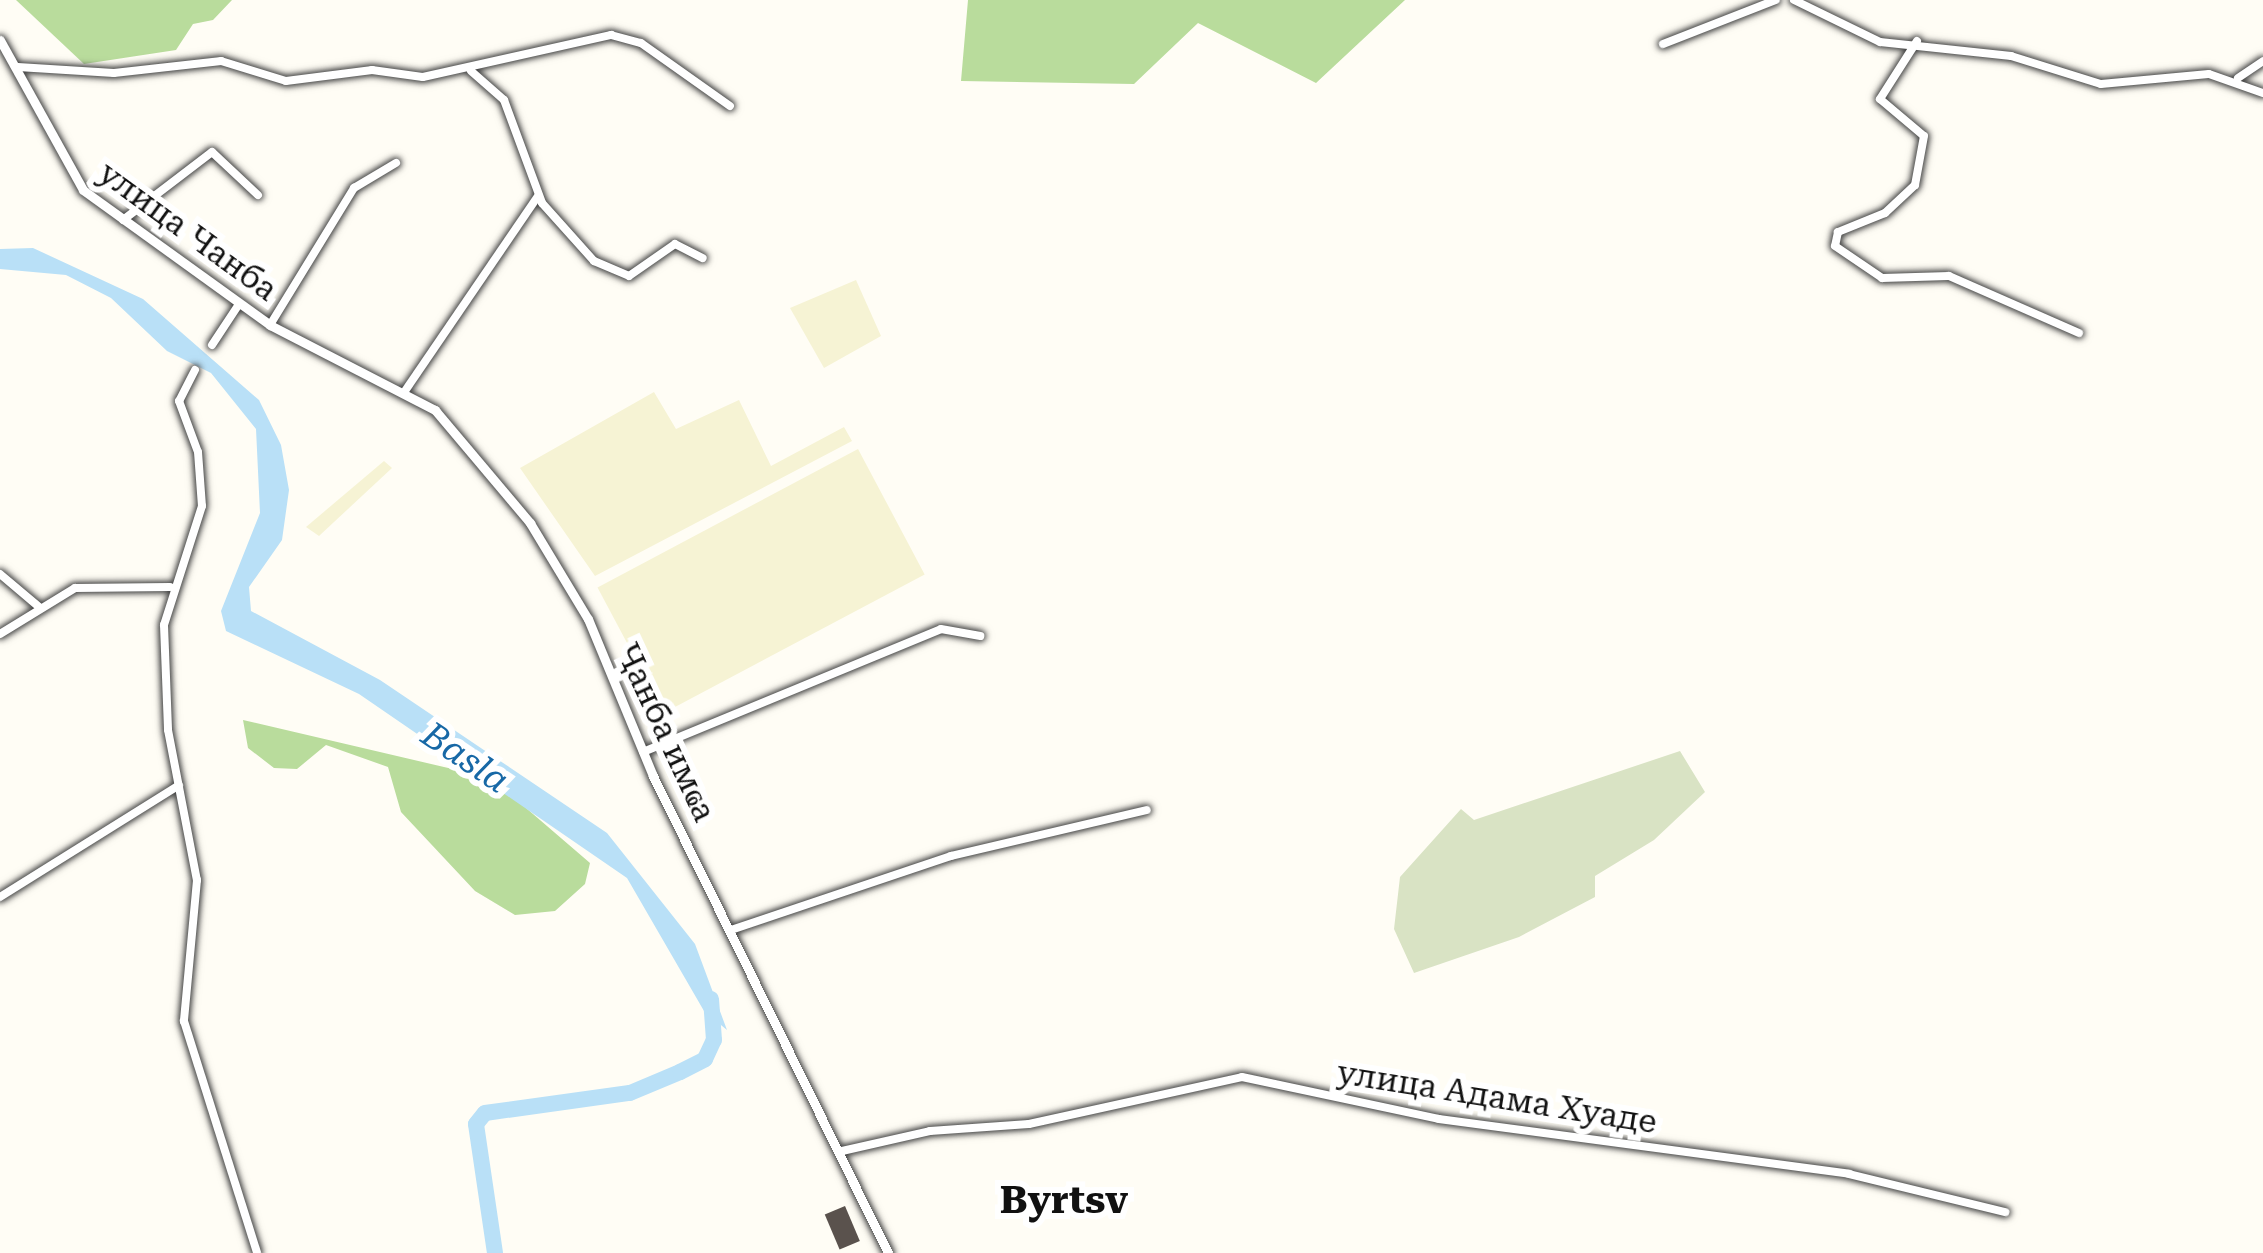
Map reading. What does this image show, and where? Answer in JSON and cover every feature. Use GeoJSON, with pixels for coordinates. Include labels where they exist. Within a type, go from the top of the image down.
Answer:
{"type":"FeatureCollection","features":[{"type":"Feature","properties":{"kind":"street"},"geometry":{"type":"LineString","coordinates":[[1663,44],[1776,0]]}},
{"type":"Feature","properties":{"kind":"street"},"geometry":{"type":"LineString","coordinates":[[1794,0],[1880,41],[1917,41],[2011,56],[2102,84],[2182,74],[2238,79],[2263,93]]}},
{"type":"Feature","properties":{"kind":"street"},"geometry":{"type":"LineString","coordinates":[[18,67],[115,73],[221,61],[286,81],[471,71],[611,35],[641,43],[730,106]]}},
{"type":"Feature","properties":{"kind":"street","name":"улица Чанба"},"geometry":{"type":"LineString","coordinates":[[0,40],[72,178],[123,220],[284,333]]}},
{"type":"Feature","properties":{"kind":"street"},"geometry":{"type":"LineString","coordinates":[[1917,41],[1880,99],[1924,136],[1915,184],[1885,214],[1838,232],[1834,246],[1882,278],[1949,276],[2079,333]]}},
{"type":"Feature","properties":{"kind":"street"},"geometry":{"type":"LineString","coordinates":[[2238,79],[2263,61]]}},
{"type":"Feature","properties":{"kind":"street"},"geometry":{"type":"LineString","coordinates":[[471,71],[504,100],[538,196],[576,244],[616,271],[640,275],[675,244],[703,258]]}},
{"type":"Feature","properties":{"kind":"street"},"geometry":{"type":"LineString","coordinates":[[123,220],[212,152],[258,195]]}},
{"type":"Feature","properties":{"kind":"street"},"geometry":{"type":"LineString","coordinates":[[270,325],[354,188],[396,163]]}},
{"type":"Feature","properties":{"kind":"street"},"geometry":{"type":"LineString","coordinates":[[404,391],[538,196]]}},
{"type":"Feature","properties":{"kind":"street"},"geometry":{"type":"LineString","coordinates":[[212,345],[239,304]]}},
{"type":"Feature","properties":{"kind":"street","name":"Ҷанба имҩа"},"geometry":{"type":"LineString","coordinates":[[284,333],[404,391],[452,427],[551,553],[887,1253]]}},
{"type":"Feature","properties":{"kind":"street"},"geometry":{"type":"LineString","coordinates":[[195,370],[179,401],[198,452],[202,506],[170,586],[164,672],[197,880],[184,1021],[256,1253]]}},
{"type":"Feature","properties":{"kind":"street"},"geometry":{"type":"LineString","coordinates":[[0,574],[39,608]]}},
{"type":"Feature","properties":{"kind":"street"},"geometry":{"type":"LineString","coordinates":[[0,634],[75,588],[170,586]]}},
{"type":"Feature","properties":{"kind":"street"},"geometry":{"type":"LineString","coordinates":[[644,752],[941,629],[980,636]]}},
{"type":"Feature","properties":{"kind":"street"},"geometry":{"type":"LineString","coordinates":[[0,897],[179,785]]}},
{"type":"Feature","properties":{"kind":"street"},"geometry":{"type":"LineString","coordinates":[[731,930],[951,856],[1148,810]]}},
{"type":"Feature","properties":{"kind":"street","name":"улица Адама Хуаде"},"geometry":{"type":"LineString","coordinates":[[842,1151],[930,1130],[1029,1124],[1242,1077],[1439,1119],[1849,1174],[2005,1212]]}},
{"type":"Feature","properties":{"kind":"shaded area"},"geometry":{"type":"Polygon","coordinates":[[[856,280],[881,336],[824,368],[790,308],[856,280]]]}},
{"type":"Feature","properties":{"kind":"shaded area"},"geometry":{"type":"Polygon","coordinates":[[[654,392],[676,429],[739,400],[771,466],[844,427],[852,441],[595,576],[520,468],[654,392]]]}},
{"type":"Feature","properties":{"kind":"shaded area"},"geometry":{"type":"Polygon","coordinates":[[[858,449],[925,574],[664,713],[598,587],[858,449]]]}},
{"type":"Feature","properties":{"kind":"shaded area"},"geometry":{"type":"Polygon","coordinates":[[[384,461],[392,468],[319,536],[306,527],[384,461]]]}},
{"type":"Feature","properties":{"kind":"green space"},"geometry":{"type":"Polygon","coordinates":[[[16,0],[232,0],[213,20],[193,24],[176,50],[84,64],[16,0]]]}},
{"type":"Feature","properties":{"kind":"green space"},"geometry":{"type":"Polygon","coordinates":[[[968,0],[1405,0],[1316,83],[1198,23],[1134,84],[961,81],[968,0]]]}},
{"type":"Feature","properties":{"kind":"green space"},"geometry":{"type":"Polygon","coordinates":[[[243,720],[491,778],[590,863],[585,884],[555,911],[515,915],[475,891],[401,812],[388,767],[326,745],[297,769],[274,768],[248,748],[243,720]]]}},
{"type":"Feature","properties":{"kind":"green space"},"geometry":{"type":"Polygon","coordinates":[[[1680,751],[1705,792],[1654,840],[1595,876],[1595,897],[1519,937],[1414,973],[1394,929],[1400,877],[1461,809],[1474,820],[1680,751]]]}},
{"type":"Feature","properties":{"kind":"water"},"geometry":{"type":"Polygon","coordinates":[[[33,248],[143,299],[259,400],[281,445],[289,490],[282,540],[249,587],[251,611],[380,680],[607,833],[695,944],[727,1030],[704,1011],[627,878],[359,694],[226,631],[221,611],[260,513],[256,429],[211,373],[167,351],[111,298],[66,275],[0,269],[0,249],[33,248]]]}},
{"type":"Feature","properties":{"kind":"building"},"geometry":{"type":"Polygon","coordinates":[[[845,1206],[860,1241],[840,1250],[825,1215],[845,1206]]]}},
{"type":"Feature","properties":{"kind":"waterway","name":"Basla"},"geometry":{"type":"LineString","coordinates":[[495,1253],[476,1124],[485,1113],[630,1093],[680,1072],[705,1059],[714,1040],[711,999]]}},
{"type":"Feature","properties":{"kind":"district","name":"Byrtsv"},"geometry":{"type":"Point","coordinates":[1064,1200]}}]}
